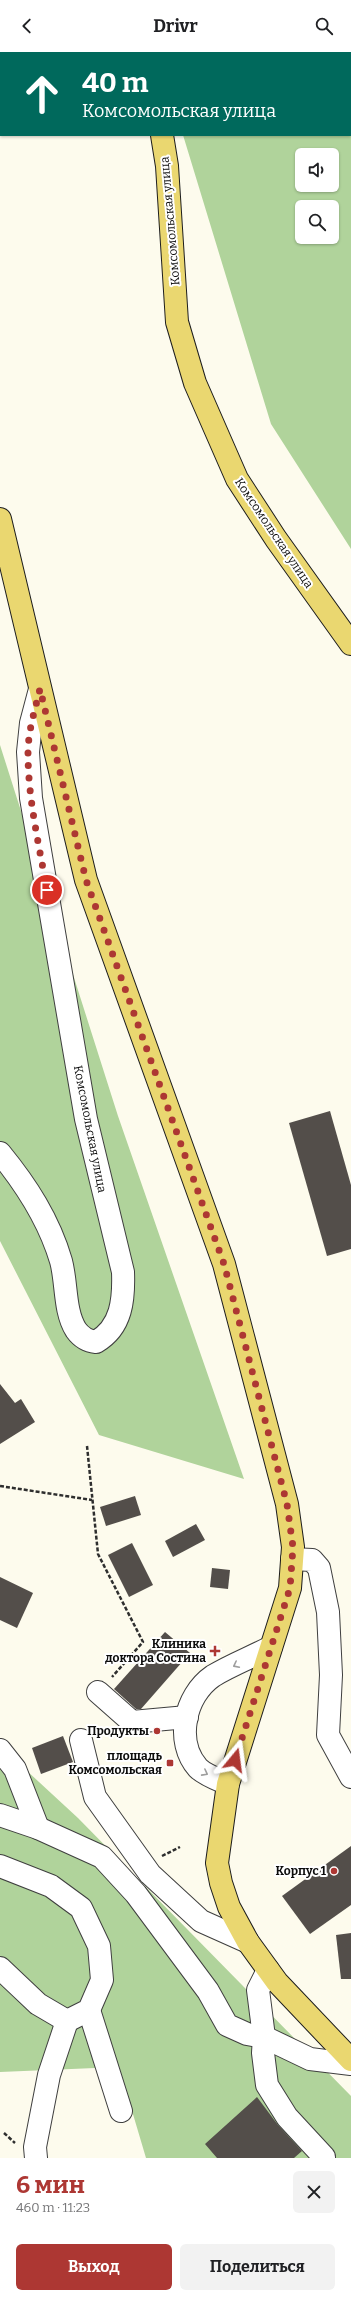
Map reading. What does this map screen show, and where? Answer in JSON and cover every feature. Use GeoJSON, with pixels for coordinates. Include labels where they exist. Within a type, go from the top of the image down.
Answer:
{"type":"FeatureCollection","features":[{"type":"Feature","properties":{"kind":"main road","name":"Комсомольская улица"},"geometry":{"type":"LineString","coordinates":[[162,136],[167,166],[177,322],[195,383],[237,479],[276,539],[351,644]]}},
{"type":"Feature","properties":{"kind":"main road","name":"Комсомольская улица"},"geometry":{"type":"LineString","coordinates":[[0,519],[86,880],[224,1264],[287,1504],[293,1547],[290,1588],[228,1784]]}},
{"type":"Feature","properties":{"kind":"main road"},"geometry":{"type":"LineString","coordinates":[[228,1784],[217,1863],[229,1907],[248,1942],[277,1982],[351,2060]]}},
{"type":"Feature","properties":{"kind":"street","name":"Комсомольская улица"},"geometry":{"type":"LineString","coordinates":[[0,1153],[29,1192],[46,1220],[61,1262],[69,1311],[74,1326],[82,1337],[89,1341],[96,1342],[112,1329],[120,1315],[124,1293],[123,1272],[86,1119],[31,798],[28,752],[31,723],[40,689]]}},
{"type":"Feature","properties":{"kind":"street"},"geometry":{"type":"LineString","coordinates":[[292,1559],[312,1560],[319,1568],[328,1612],[331,1675],[328,1735],[351,1777]]}},
{"type":"Feature","properties":{"kind":"street"},"geometry":{"type":"LineString","coordinates":[[228,1784],[199,1770],[189,1754],[184,1737],[187,1717],[196,1694],[212,1677],[271,1648]]}},
{"type":"Feature","properties":{"kind":"street"},"geometry":{"type":"LineString","coordinates":[[98,1692],[132,1722],[187,1717]]}},
{"type":"Feature","properties":{"kind":"street"},"geometry":{"type":"LineString","coordinates":[[81,1740],[95,1797],[150,1874],[202,1921],[248,1942]]}},
{"type":"Feature","properties":{"kind":"street"},"geometry":{"type":"LineString","coordinates":[[0,1750],[15,1769],[38,1828]]}},
{"type":"Feature","properties":{"kind":"street"},"geometry":{"type":"LineString","coordinates":[[0,1815],[38,1828],[102,1857],[136,1894],[208,1991],[227,2025],[247,2034],[264,2037],[310,2059],[351,2064]]}},
{"type":"Feature","properties":{"kind":"street"},"geometry":{"type":"LineString","coordinates":[[0,1866],[51,1886],[81,1908],[99,1946],[102,1980],[89,2010],[67,2021],[49,2074],[35,2146],[36,2158]]}},
{"type":"Feature","properties":{"kind":"street"},"geometry":{"type":"LineString","coordinates":[[0,1968],[38,2004],[67,2021]]}},
{"type":"Feature","properties":{"kind":"street"},"geometry":{"type":"LineString","coordinates":[[268,1970],[258,1990],[264,2037],[263,2053],[267,2085],[287,2117],[324,2157]]}},
{"type":"Feature","properties":{"kind":"street"},"geometry":{"type":"LineString","coordinates":[[89,2010],[121,2111]]}},
{"type":"Feature","properties":{"kind":"path"},"geometry":{"type":"LineString","coordinates":[[87,1446],[98,1554],[143,1642],[98,1692]]}},
{"type":"Feature","properties":{"kind":"path"},"geometry":{"type":"LineString","coordinates":[[0,1486],[93,1500]]}},
{"type":"Feature","properties":{"kind":"green space"},"geometry":{"type":"Polygon","coordinates":[[[183,136],[351,136],[351,549],[271,424],[183,136]]]}},
{"type":"Feature","properties":{"kind":"green space"},"geometry":{"type":"Polygon","coordinates":[[[0,745],[118,1116],[244,1479],[99,1435],[0,1241],[0,745]]]}},
{"type":"Feature","properties":{"kind":"green space"},"geometry":{"type":"Polygon","coordinates":[[[0,1746],[78,1818],[351,2096],[351,2158],[146,2158],[119,2067],[0,2072],[0,1746]]]}},
{"type":"Feature","properties":{"kind":"building"},"geometry":{"type":"Polygon","coordinates":[[[330,1111],[351,1185],[351,1249],[327,1256],[289,1123],[330,1111]]]}},
{"type":"Feature","properties":{"kind":"building"},"geometry":{"type":"Polygon","coordinates":[[[0,1384],[15,1403],[21,1399],[35,1422],[0,1444],[0,1384]]]}},
{"type":"Feature","properties":{"kind":"building"},"geometry":{"type":"Polygon","coordinates":[[[135,1496],[141,1515],[106,1526],[100,1507],[135,1496]]]}},
{"type":"Feature","properties":{"kind":"building"},"geometry":{"type":"Polygon","coordinates":[[[196,1524],[205,1540],[173,1557],[165,1541],[196,1524]]]}},
{"type":"Feature","properties":{"kind":"building"},"geometry":{"type":"Polygon","coordinates":[[[132,1543],[153,1585],[129,1597],[108,1555],[132,1543]]]}},
{"type":"Feature","properties":{"kind":"building"},"geometry":{"type":"Polygon","coordinates":[[[212,1568],[230,1570],[228,1589],[210,1587],[212,1568]]]}},
{"type":"Feature","properties":{"kind":"building"},"geometry":{"type":"Polygon","coordinates":[[[0,1577],[33,1593],[17,1628],[0,1620],[0,1577]]]}},
{"type":"Feature","properties":{"kind":"building"},"geometry":{"type":"Polygon","coordinates":[[[165,1632],[190,1653],[141,1709],[136,1709],[114,1689],[165,1632]]]}},
{"type":"Feature","properties":{"kind":"building"},"geometry":{"type":"Polygon","coordinates":[[[63,1736],[73,1762],[41,1774],[32,1748],[63,1736]]]}},
{"type":"Feature","properties":{"kind":"building","name":"Корпус 1"},"geometry":{"type":"Polygon","coordinates":[[[351,1846],[351,1905],[310,1934],[282,1896],[351,1846]]]}},
{"type":"Feature","properties":{"kind":"building"},"geometry":{"type":"Polygon","coordinates":[[[351,1933],[351,1979],[341,1979],[336,1935],[351,1933]]]}},
{"type":"Feature","properties":{"kind":"building"},"geometry":{"type":"Polygon","coordinates":[[[257,2097],[278,2125],[302,2151],[294,2158],[217,2158],[205,2144],[257,2097]]]}},
{"type":"Feature","properties":{"kind":"place","name":"Клиника доктора Состина"},"geometry":{"type":"Point","coordinates":[215,1651]}},
{"type":"Feature","properties":{"kind":"place","name":"Продукты"},"geometry":{"type":"Point","coordinates":[157,1731]}},
{"type":"Feature","properties":{"kind":"place","name":"площадь Комсомольская"},"geometry":{"type":"Point","coordinates":[170,1763]}},
{"type":"Feature","properties":{"kind":"place","name":"Корпус 1"},"geometry":{"type":"Point","coordinates":[334,1871]}},
{"type":"Feature","properties":{"kind":"route"},"geometry":{"type":"LineString","coordinates":[[47,890],[31,798],[28,752],[31,723],[40,689],[86,880],[224,1264],[287,1504],[293,1547],[290,1588],[235,1760]]}}]}
